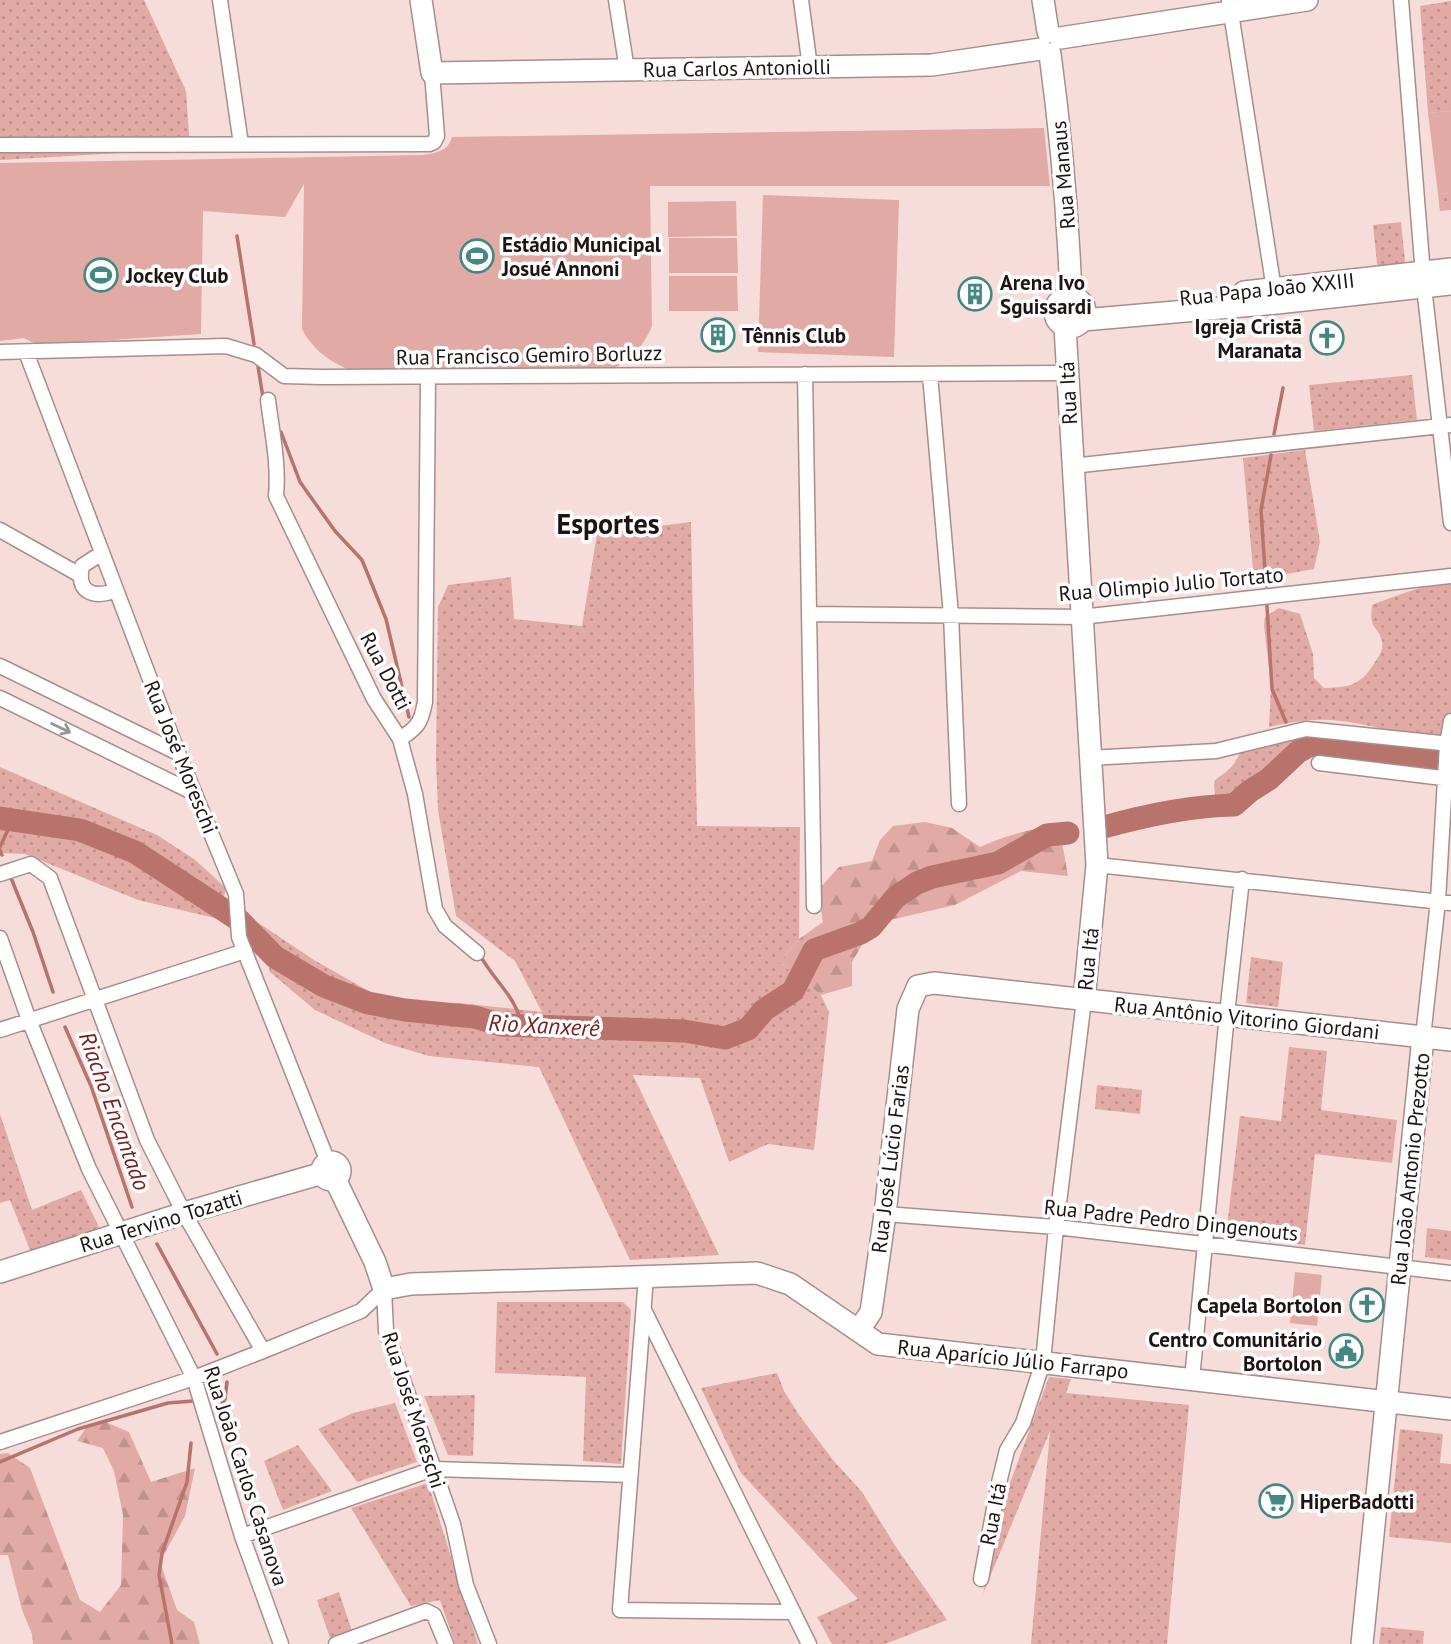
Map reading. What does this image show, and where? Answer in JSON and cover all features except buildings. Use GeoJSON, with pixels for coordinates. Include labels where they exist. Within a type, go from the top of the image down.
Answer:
{"type":"FeatureCollection","features":[{"type":"Feature","properties":{"kind":"street"},"geometry":{"type":"LineString","coordinates":[[220,0],[241,144]]}},
{"type":"Feature","properties":{"kind":"street"},"geometry":{"type":"LineString","coordinates":[[0,145],[429,144],[434,142],[437,136],[432,73],[421,0]]}},
{"type":"Feature","properties":{"kind":"street"},"geometry":{"type":"LineString","coordinates":[[616,0],[627,70]]}},
{"type":"Feature","properties":{"kind":"street"},"geometry":{"type":"LineString","coordinates":[[801,0],[810,67]]}},
{"type":"Feature","properties":{"kind":"street","name":"Rua Manaus"},"geometry":{"type":"LineString","coordinates":[[1043,0],[1066,196],[1075,312]]}},
{"type":"Feature","properties":{"kind":"street","name":"Rua Carlos Antoniolli"},"geometry":{"type":"LineString","coordinates":[[432,73],[932,65],[1230,6],[1307,0]]}},
{"type":"Feature","properties":{"kind":"street"},"geometry":{"type":"LineString","coordinates":[[1401,0],[1424,279],[1446,425],[1451,523]]}},
{"type":"Feature","properties":{"kind":"street"},"geometry":{"type":"LineString","coordinates":[[1230,6],[1275,296]]}},
{"type":"Feature","properties":{"kind":"street","name":"Rua Papa João XXIII"},"geometry":{"type":"LineString","coordinates":[[1075,312],[1332,290],[1424,279],[1451,269]]}},
{"type":"Feature","properties":{"kind":"street","name":"Rua Papa João XXIII"},"geometry":{"type":"LineString","coordinates":[[1424,279],[1451,284]]}},
{"type":"Feature","properties":{"kind":"street","name":"Rua Itá"},"geometry":{"type":"LineString","coordinates":[[981,1579],[1007,1450],[1023,1423],[1043,1362],[1097,865],[1067,373],[1075,312]]}},
{"type":"Feature","properties":{"kind":"street","name":"Rua Francisco Gemiro Borluzz"},"geometry":{"type":"LineString","coordinates":[[0,352],[226,346],[256,355],[284,376],[1067,373]]}},
{"type":"Feature","properties":{"kind":"street","name":"Rua José Moreschi"},"geometry":{"type":"LineString","coordinates":[[26,352],[178,753],[236,894],[237,930],[244,951],[329,1171],[374,1262],[384,1289],[386,1331],[453,1524],[466,1585],[489,1644]]}},
{"type":"Feature","properties":{"kind":"street"},"geometry":{"type":"LineString","coordinates":[[805,374],[814,906]]}},
{"type":"Feature","properties":{"kind":"street"},"geometry":{"type":"LineString","coordinates":[[930,375],[951,615],[959,804]]}},
{"type":"Feature","properties":{"kind":"street"},"geometry":{"type":"LineString","coordinates":[[400,739],[415,729],[421,721],[425,702],[428,377]]}},
{"type":"Feature","properties":{"kind":"street","name":"Rua Dotti"},"geometry":{"type":"LineString","coordinates":[[268,400],[278,474],[276,496],[374,699],[400,739],[415,794],[435,909],[445,926],[477,953]]}},
{"type":"Feature","properties":{"kind":"street"},"geometry":{"type":"LineString","coordinates":[[1072,466],[1446,425]]}},
{"type":"Feature","properties":{"kind":"street"},"geometry":{"type":"LineString","coordinates":[[0,530],[80,575]]}},
{"type":"Feature","properties":{"kind":"street"},"geometry":{"type":"LineString","coordinates":[[102,554],[82,566],[80,575],[83,585],[92,594],[105,594],[116,590]]}},
{"type":"Feature","properties":{"kind":"street","name":"Rua Olimpio Julio Tortato"},"geometry":{"type":"LineString","coordinates":[[811,614],[1081,617],[1451,576]]}},
{"type":"Feature","properties":{"kind":"street"},"geometry":{"type":"LineString","coordinates":[[0,666],[178,753]]}},
{"type":"Feature","properties":{"kind":"street"},"geometry":{"type":"LineString","coordinates":[[0,698],[194,793]]}},
{"type":"Feature","properties":{"kind":"street","name":"Rua João Antonio Prezotto"},"geometry":{"type":"LineString","coordinates":[[1363,1644],[1423,1037],[1444,902],[1451,721]]}},
{"type":"Feature","properties":{"kind":"street"},"geometry":{"type":"LineString","coordinates":[[1089,758],[1216,751],[1306,729],[1448,762]]}},
{"type":"Feature","properties":{"kind":"street"},"geometry":{"type":"LineString","coordinates":[[1319,763],[1448,762]]}},
{"type":"Feature","properties":{"kind":"street"},"geometry":{"type":"LineString","coordinates":[[0,874],[31,864],[50,878],[148,1140],[184,1213],[263,1351]]}},
{"type":"Feature","properties":{"kind":"street"},"geometry":{"type":"LineString","coordinates":[[1097,865],[1444,902]]}},
{"type":"Feature","properties":{"kind":"street"},"geometry":{"type":"LineString","coordinates":[[1192,1379],[1242,879]]}},
{"type":"Feature","properties":{"kind":"street","name":"Rua João Carlos Casanova"},"geometry":{"type":"LineString","coordinates":[[0,938],[29,1020],[89,1169],[194,1377],[242,1536],[281,1644]]}},
{"type":"Feature","properties":{"kind":"street"},"geometry":{"type":"LineString","coordinates":[[0,1030],[244,951]]}},
{"type":"Feature","properties":{"kind":"street","name":"Rua Antônio Vitorino Giordani"},"geometry":{"type":"LineString","coordinates":[[918,986],[934,983],[1451,1040]]}},
{"type":"Feature","properties":{"kind":"street","name":"Rua José Lúcio Farias"},"geometry":{"type":"LineString","coordinates":[[859,1330],[871,1312],[908,1009],[918,986]]}},
{"type":"Feature","properties":{"kind":"street","name":"Rua Tervino Tozatti"},"geometry":{"type":"LineString","coordinates":[[0,1272],[184,1213],[329,1171]]}},
{"type":"Feature","properties":{"kind":"street","name":"Rua Padre Pedro Dingenouts"},"geometry":{"type":"LineString","coordinates":[[885,1214],[1056,1227],[1451,1273]]}},
{"type":"Feature","properties":{"kind":"street","name":"Rua Aparício Júlio Farrapo"},"geometry":{"type":"LineString","coordinates":[[384,1289],[411,1284],[757,1273],[790,1284],[878,1343],[1451,1409]]}},
{"type":"Feature","properties":{"kind":"street"},"geometry":{"type":"LineString","coordinates":[[646,1278],[620,1610],[793,1612]]}},
{"type":"Feature","properties":{"kind":"street"},"geometry":{"type":"LineString","coordinates":[[0,1443],[263,1351],[361,1311],[384,1289]]}},
{"type":"Feature","properties":{"kind":"street"},"geometry":{"type":"LineString","coordinates":[[643,1309],[809,1644]]}},
{"type":"Feature","properties":{"kind":"street"},"geometry":{"type":"LineString","coordinates":[[242,1536],[433,1469],[630,1475]]}},
{"type":"Feature","properties":{"kind":"street"},"geometry":{"type":"LineString","coordinates":[[336,1644],[426,1611],[435,1615],[446,1644]]}},
{"type":"Feature","properties":{"kind":"green space"},"geometry":{"type":"Polygon","coordinates":[[[0,0],[144,0],[186,91],[190,149],[0,160],[0,0]]]}},
{"type":"Feature","properties":{"kind":"green space"},"geometry":{"type":"Polygon","coordinates":[[[1451,1],[1451,111],[1428,113],[1420,6],[1451,1]]]}},
{"type":"Feature","properties":{"kind":"green space"},"geometry":{"type":"Polygon","coordinates":[[[1451,111],[1451,193],[1438,194],[1428,113],[1451,111]]]}},
{"type":"Feature","properties":{"kind":"green space"},"geometry":{"type":"Polygon","coordinates":[[[1044,128],[1050,186],[650,186],[652,326],[635,353],[609,371],[349,370],[334,362],[316,349],[302,329],[304,184],[285,217],[203,211],[201,334],[37,345],[24,338],[0,341],[0,163],[423,155],[441,151],[452,137],[1044,128]]]}},
{"type":"Feature","properties":{"kind":"green space"},"geometry":{"type":"Polygon","coordinates":[[[1451,193],[1451,210],[1440,211],[1438,194],[1451,193]]]}},
{"type":"Feature","properties":{"kind":"green space"},"geometry":{"type":"Polygon","coordinates":[[[763,195],[899,200],[894,357],[758,352],[763,195]]]}},
{"type":"Feature","properties":{"kind":"green space"},"geometry":{"type":"Polygon","coordinates":[[[736,201],[737,236],[668,237],[668,202],[736,201]]]}},
{"type":"Feature","properties":{"kind":"green space"},"geometry":{"type":"Polygon","coordinates":[[[1401,222],[1406,270],[1378,273],[1373,225],[1401,222]]]}},
{"type":"Feature","properties":{"kind":"green space"},"geometry":{"type":"Polygon","coordinates":[[[669,238],[737,238],[738,273],[669,273],[669,238]]]}},
{"type":"Feature","properties":{"kind":"green space"},"geometry":{"type":"Polygon","coordinates":[[[669,276],[737,276],[738,311],[669,311],[669,276]]]}},
{"type":"Feature","properties":{"kind":"green space"},"geometry":{"type":"Polygon","coordinates":[[[1412,375],[1417,420],[1314,431],[1309,385],[1412,375]]]}},
{"type":"Feature","properties":{"kind":"green space"},"geometry":{"type":"Polygon","coordinates":[[[1305,450],[1320,542],[1314,569],[1254,580],[1243,458],[1305,450]]]}},
{"type":"Feature","properties":{"kind":"green space"},"geometry":{"type":"Polygon","coordinates":[[[691,522],[697,826],[800,827],[799,939],[779,962],[821,995],[829,1012],[814,1150],[768,1144],[729,1162],[700,1078],[633,1075],[719,1255],[630,1260],[539,1067],[429,1056],[385,1043],[315,1010],[270,972],[257,922],[314,960],[372,993],[408,1002],[459,1003],[542,1012],[515,961],[456,916],[438,810],[438,607],[448,585],[511,577],[514,619],[582,626],[597,534],[691,522]]]}},
{"type":"Feature","properties":{"kind":"green space"},"geometry":{"type":"Polygon","coordinates":[[[1451,581],[1451,736],[1417,735],[1334,720],[1305,721],[1269,727],[1271,686],[1265,617],[1279,608],[1300,614],[1313,654],[1314,678],[1324,688],[1341,687],[1365,676],[1381,652],[1382,641],[1373,623],[1372,605],[1451,581]]]}},
{"type":"Feature","properties":{"kind":"green space"},"geometry":{"type":"Polygon","coordinates":[[[1305,734],[1239,795],[1228,801],[1216,798],[1215,781],[1228,771],[1241,751],[1305,734]]]}},
{"type":"Feature","properties":{"kind":"green space"},"geometry":{"type":"Polygon","coordinates":[[[0,767],[157,835],[194,859],[226,888],[219,919],[138,900],[25,854],[0,853],[0,767]]]}},
{"type":"Feature","properties":{"kind":"green space"},"geometry":{"type":"Polygon","coordinates":[[[925,822],[952,828],[980,847],[1019,833],[1059,825],[1068,876],[1021,871],[955,905],[890,920],[866,938],[852,962],[852,986],[821,995],[779,962],[799,939],[823,922],[818,890],[839,867],[872,861],[880,840],[893,826],[925,822]]]}},
{"type":"Feature","properties":{"kind":"green space"},"geometry":{"type":"Polygon","coordinates":[[[1251,957],[1283,962],[1278,1007],[1246,1003],[1251,957]]]}},
{"type":"Feature","properties":{"kind":"green space"},"geometry":{"type":"Polygon","coordinates":[[[1289,1047],[1327,1051],[1321,1110],[1397,1120],[1392,1163],[1315,1154],[1305,1245],[1226,1235],[1240,1116],[1281,1121],[1289,1047]]]}},
{"type":"Feature","properties":{"kind":"green space"},"geometry":{"type":"Polygon","coordinates":[[[1097,1085],[1142,1090],[1140,1114],[1095,1109],[1097,1085]]]}},
{"type":"Feature","properties":{"kind":"green space"},"geometry":{"type":"Polygon","coordinates":[[[0,1114],[32,1210],[81,1190],[100,1229],[32,1255],[10,1200],[0,1203],[0,1114]]]}},
{"type":"Feature","properties":{"kind":"green space"},"geometry":{"type":"Polygon","coordinates":[[[1427,1228],[1451,1231],[1451,1260],[1425,1257],[1427,1228]]]}},
{"type":"Feature","properties":{"kind":"green space"},"geometry":{"type":"Polygon","coordinates":[[[1295,1272],[1322,1275],[1317,1326],[1290,1323],[1295,1272]]]}},
{"type":"Feature","properties":{"kind":"green space"},"geometry":{"type":"Polygon","coordinates":[[[497,1302],[623,1302],[631,1310],[621,1464],[583,1461],[586,1377],[495,1373],[497,1302]]]}},
{"type":"Feature","properties":{"kind":"green space"},"geometry":{"type":"Polygon","coordinates":[[[777,1373],[784,1391],[799,1415],[833,1460],[862,1492],[896,1547],[947,1620],[885,1644],[832,1644],[817,1617],[858,1599],[741,1473],[701,1388],[777,1373]]]}},
{"type":"Feature","properties":{"kind":"green space"},"geometry":{"type":"Polygon","coordinates":[[[1049,1377],[1071,1379],[1066,1393],[1189,1405],[1167,1644],[1031,1644],[1050,1431],[983,1594],[999,1513],[1049,1377]]]}},
{"type":"Feature","properties":{"kind":"green space"},"geometry":{"type":"Polygon","coordinates":[[[475,1395],[473,1456],[448,1455],[424,1396],[475,1395]]]}},
{"type":"Feature","properties":{"kind":"green space"},"geometry":{"type":"Polygon","coordinates":[[[395,1403],[417,1462],[357,1482],[318,1429],[353,1413],[395,1403]]]}},
{"type":"Feature","properties":{"kind":"green space"},"geometry":{"type":"Polygon","coordinates":[[[103,1421],[129,1432],[151,1482],[195,1468],[185,1516],[160,1562],[177,1610],[194,1622],[200,1644],[33,1644],[8,1555],[0,1555],[0,1454],[8,1453],[30,1468],[80,1600],[100,1612],[121,1585],[123,1515],[114,1471],[103,1448],[77,1441],[86,1428],[103,1421]]]}},
{"type":"Feature","properties":{"kind":"green space"},"geometry":{"type":"Polygon","coordinates":[[[1400,1429],[1443,1434],[1440,1463],[1451,1464],[1451,1543],[1389,1537],[1400,1429]]]}},
{"type":"Feature","properties":{"kind":"green space"},"geometry":{"type":"Polygon","coordinates":[[[298,1445],[332,1491],[283,1510],[264,1461],[298,1445]]]}},
{"type":"Feature","properties":{"kind":"green space"},"geometry":{"type":"Polygon","coordinates":[[[428,1483],[478,1644],[455,1644],[440,1600],[411,1606],[351,1508],[428,1483]]]}},
{"type":"Feature","properties":{"kind":"green space"},"geometry":{"type":"Polygon","coordinates":[[[339,1592],[352,1631],[330,1638],[317,1600],[339,1592]]]}},
{"type":"Feature","properties":{"kind":"green space"},"geometry":{"type":"Polygon","coordinates":[[[1381,1627],[1424,1631],[1423,1644],[1379,1644],[1381,1627]]]}},
{"type":"Feature","properties":{"kind":"waterway"},"geometry":{"type":"LineString","coordinates":[[237,236],[254,344]]}},
{"type":"Feature","properties":{"kind":"waterway"},"geometry":{"type":"LineString","coordinates":[[258,366],[263,398]]}},
{"type":"Feature","properties":{"kind":"waterway"},"geometry":{"type":"LineString","coordinates":[[1274,434],[1283,388]]}},
{"type":"Feature","properties":{"kind":"waterway"},"geometry":{"type":"LineString","coordinates":[[281,432],[300,482],[335,531],[362,560],[386,619],[409,717]]}},
{"type":"Feature","properties":{"kind":"waterway"},"geometry":{"type":"LineString","coordinates":[[1266,586],[1261,510],[1271,455]]}},
{"type":"Feature","properties":{"kind":"waterway"},"geometry":{"type":"LineString","coordinates":[[1267,606],[1272,689],[1286,722]]}},
{"type":"Feature","properties":{"kind":"waterway"},"geometry":{"type":"LineString","coordinates":[[1294,742],[1298,752]]}},
{"type":"Feature","properties":{"kind":"waterway","name":"Rio Xanxerê"},"geometry":{"type":"LineString","coordinates":[[1104,827],[1169,812],[1234,805],[1269,779],[1298,752],[1312,744],[1345,752],[1364,751],[1451,761]]}},
{"type":"Feature","properties":{"kind":"waterway","name":"Rio Xanxerê"},"geometry":{"type":"LineString","coordinates":[[0,818],[80,830],[135,852],[239,920],[275,957],[324,986],[368,1003],[405,1010],[475,1017],[501,1025],[684,1031],[725,1038],[748,1029],[764,1010],[793,991],[814,950],[871,927],[896,897],[917,883],[932,877],[998,863],[1047,835],[1068,833]]}},
{"type":"Feature","properties":{"kind":"waterway","name":"Riacho Encantado"},"geometry":{"type":"LineString","coordinates":[[0,847],[12,821]]}},
{"type":"Feature","properties":{"kind":"waterway","name":"Riacho Encantado"},"geometry":{"type":"LineString","coordinates":[[0,850],[2,855]]}},
{"type":"Feature","properties":{"kind":"waterway","name":"Riacho Encantado"},"geometry":{"type":"LineString","coordinates":[[11,878],[53,992]]}},
{"type":"Feature","properties":{"kind":"waterway"},"geometry":{"type":"LineString","coordinates":[[480,955],[510,997],[522,1026]]}},
{"type":"Feature","properties":{"kind":"waterway","name":"Riacho Encantado"},"geometry":{"type":"LineString","coordinates":[[65,1027],[91,1086],[132,1207]]}},
{"type":"Feature","properties":{"kind":"waterway","name":"Riacho Encantado"},"geometry":{"type":"LineString","coordinates":[[157,1244],[217,1354]]}},
{"type":"Feature","properties":{"kind":"waterway","name":"Riacho Encantado"},"geometry":{"type":"LineString","coordinates":[[219,1409],[225,1399],[227,1382]]}},
{"type":"Feature","properties":{"kind":"waterway"},"geometry":{"type":"LineString","coordinates":[[214,1400],[225,1399]]}},
{"type":"Feature","properties":{"kind":"waterway"},"geometry":{"type":"LineString","coordinates":[[0,1462],[78,1429],[168,1403],[193,1401]]}},
{"type":"Feature","properties":{"kind":"waterway","name":"Riacho Encantado"},"geometry":{"type":"LineString","coordinates":[[172,1644],[159,1575],[162,1553],[187,1482],[191,1443]]}},
{"type":"Feature","properties":{"kind":"place","name":"Estádio Municipal Josué Annoni"},"geometry":{"type":"Point","coordinates":[477,256]}},
{"type":"Feature","properties":{"kind":"place","name":"Jockey Club"},"geometry":{"type":"Point","coordinates":[101,275]}},
{"type":"Feature","properties":{"kind":"place","name":"Arena Ivo Sguissardi"},"geometry":{"type":"Point","coordinates":[975,294]}},
{"type":"Feature","properties":{"kind":"place","name":"Tênnis Club"},"geometry":{"type":"Point","coordinates":[718,335]}},
{"type":"Feature","properties":{"kind":"place","name":"Igreja Cristã Maranata"},"geometry":{"type":"Point","coordinates":[1327,338]}},
{"type":"Feature","properties":{"kind":"place","name":"Capela Bortolon"},"geometry":{"type":"Point","coordinates":[1367,1305]}},
{"type":"Feature","properties":{"kind":"place","name":"Centro Comunitário Bortolon"},"geometry":{"type":"Point","coordinates":[1346,1351]}},
{"type":"Feature","properties":{"kind":"place","name":"HiperBadotti"},"geometry":{"type":"Point","coordinates":[1276,1501]}},
{"type":"Feature","properties":{"kind":"district","name":"Esportes"},"geometry":{"type":"Point","coordinates":[608,523]}}]}
